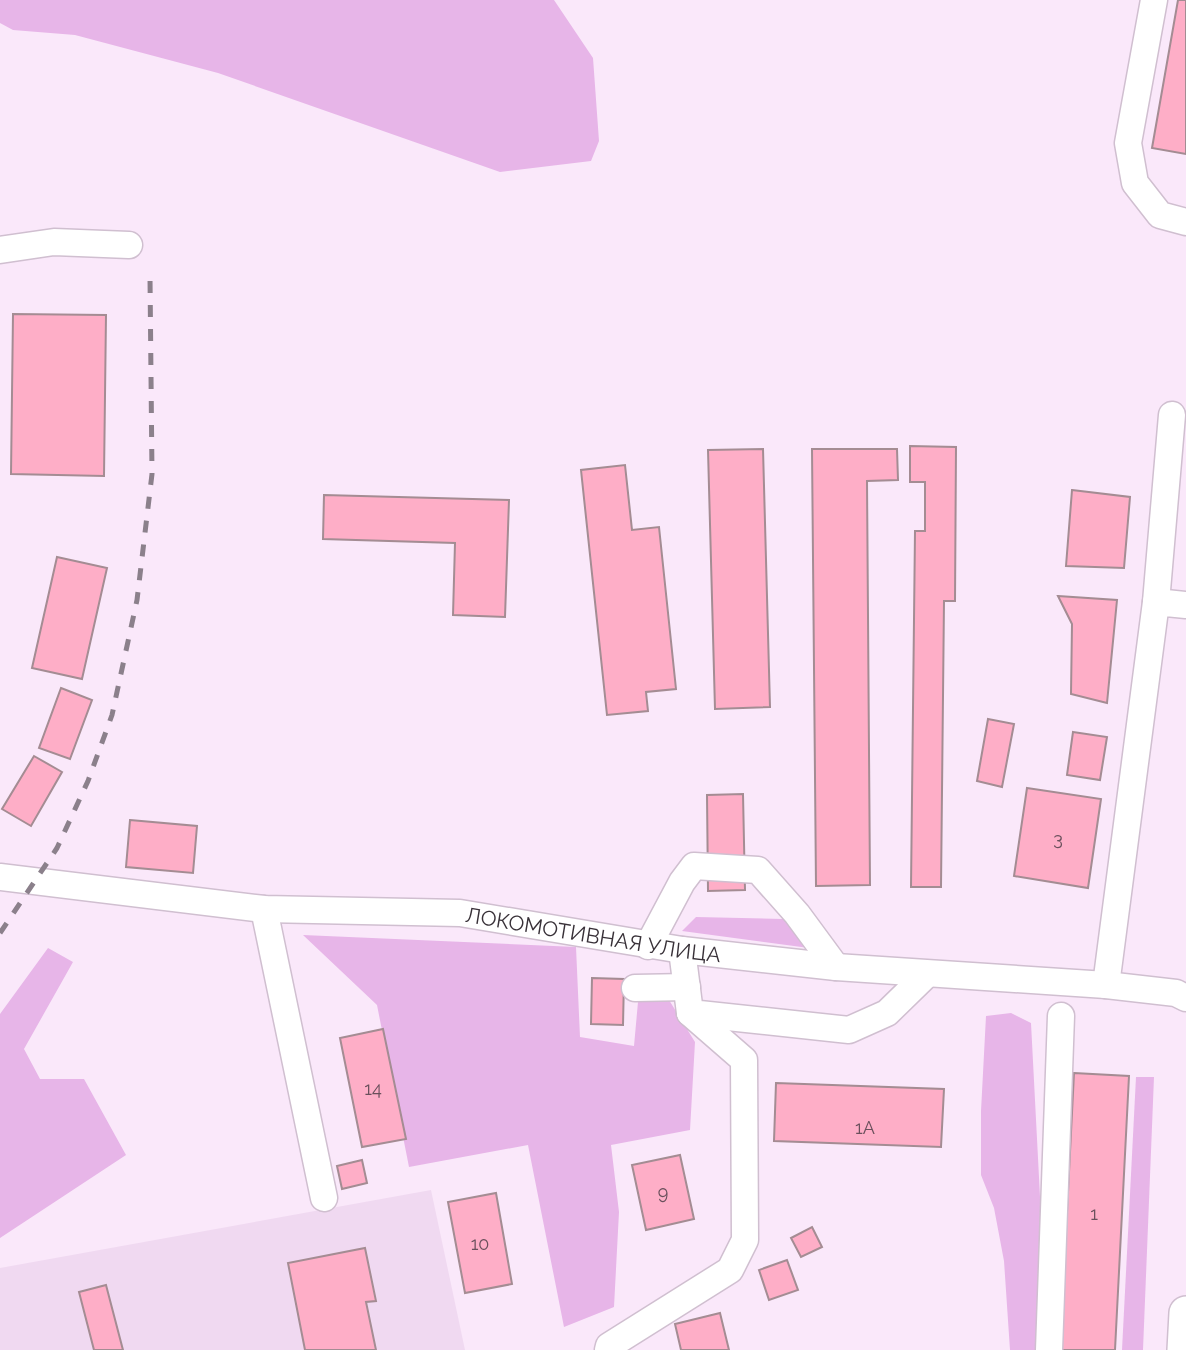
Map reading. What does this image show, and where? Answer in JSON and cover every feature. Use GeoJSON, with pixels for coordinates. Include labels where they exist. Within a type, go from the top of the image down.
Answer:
{"type":"FeatureCollection","features":[{"type":"Feature","properties":{"kind":"main road"},"geometry":{"type":"LineString","coordinates":[[1184,1350],[1186,1313]]}},
{"type":"Feature","properties":{"kind":"street"},"geometry":{"type":"LineString","coordinates":[[1154,0],[1128,143],[1135,183],[1160,215],[1186,222]]}},
{"type":"Feature","properties":{"kind":"street"},"geometry":{"type":"LineString","coordinates":[[0,250],[54,242],[129,245]]}},
{"type":"Feature","properties":{"kind":"street"},"geometry":{"type":"LineString","coordinates":[[1106,985],[1156,603],[1172,415]]}},
{"type":"Feature","properties":{"kind":"street"},"geometry":{"type":"LineString","coordinates":[[1156,603],[1186,605]]}},
{"type":"Feature","properties":{"kind":"street"},"geometry":{"type":"LineString","coordinates":[[648,946],[682,881],[694,866],[758,870],[797,914],[836,967]]}},
{"type":"Feature","properties":{"kind":"street","name":"ЛОКОМОТИВНАЯ УЛИЦА"},"geometry":{"type":"LineString","coordinates":[[0,877],[264,909],[460,912],[648,946],[836,967],[1106,985],[1176,993],[1186,998]]}},
{"type":"Feature","properties":{"kind":"street"},"geometry":{"type":"LineString","coordinates":[[264,909],[324,1198]]}},
{"type":"Feature","properties":{"kind":"street"},"geometry":{"type":"LineString","coordinates":[[608,1350],[609,1346],[730,1270],[745,1240],[744,1060],[688,1000],[682,950]]}},
{"type":"Feature","properties":{"kind":"street"},"geometry":{"type":"LineString","coordinates":[[635,988],[849,1030],[887,1013],[927,974]]}},
{"type":"Feature","properties":{"kind":"street"},"geometry":{"type":"LineString","coordinates":[[1049,1350],[1061,1016]]}},
{"type":"Feature","properties":{"kind":"shaded area"},"geometry":{"type":"Polygon","coordinates":[[[0,0],[554,0],[593,58],[599,141],[591,161],[500,172],[218,73],[75,35],[13,30],[0,23],[0,0]]]}},
{"type":"Feature","properties":{"kind":"shaded area"},"geometry":{"type":"Polygon","coordinates":[[[696,917],[783,919],[809,948],[682,931],[696,917]]]}},
{"type":"Feature","properties":{"kind":"shaded area"},"geometry":{"type":"Polygon","coordinates":[[[303,935],[576,947],[580,1037],[634,1046],[638,1002],[669,1000],[695,1042],[690,1130],[611,1145],[619,1212],[614,1307],[564,1327],[528,1145],[409,1167],[377,1005],[303,935]]]}},
{"type":"Feature","properties":{"kind":"shaded area"},"geometry":{"type":"Polygon","coordinates":[[[48,948],[73,962],[24,1049],[40,1079],[84,1079],[126,1155],[0,1238],[0,1014],[48,948]]]}},
{"type":"Feature","properties":{"kind":"shaded area"},"geometry":{"type":"Polygon","coordinates":[[[1011,1013],[1031,1023],[1041,1216],[1040,1350],[1010,1350],[1004,1261],[994,1208],[981,1175],[986,1016],[1011,1013]]]}},
{"type":"Feature","properties":{"kind":"shaded area"},"geometry":{"type":"Polygon","coordinates":[[[1136,1077],[1154,1077],[1143,1350],[1122,1350],[1136,1077]]]}},
{"type":"Feature","properties":{"kind":"shaded area"},"geometry":{"type":"Polygon","coordinates":[[[431,1190],[465,1350],[0,1350],[0,1268],[431,1190]]]}},
{"type":"Feature","properties":{"kind":"building"},"geometry":{"type":"Polygon","coordinates":[[[1178,0],[1186,0],[1186,154],[1152,148],[1178,0]]]}},
{"type":"Feature","properties":{"kind":"building"},"geometry":{"type":"Polygon","coordinates":[[[13,314],[106,315],[104,476],[11,474],[13,314]]]}},
{"type":"Feature","properties":{"kind":"building"},"geometry":{"type":"Polygon","coordinates":[[[910,446],[956,447],[955,601],[944,601],[941,887],[911,887],[915,531],[925,531],[925,482],[910,482],[910,446]]]}},
{"type":"Feature","properties":{"kind":"building"},"geometry":{"type":"Polygon","coordinates":[[[763,449],[770,707],[715,709],[708,450],[763,449]]]}},
{"type":"Feature","properties":{"kind":"building"},"geometry":{"type":"Polygon","coordinates":[[[812,449],[897,449],[898,480],[867,481],[870,885],[816,886],[812,449]]]}},
{"type":"Feature","properties":{"kind":"building"},"geometry":{"type":"Polygon","coordinates":[[[625,465],[632,530],[659,527],[676,689],[646,692],[648,711],[607,715],[581,470],[625,465]]]}},
{"type":"Feature","properties":{"kind":"building"},"geometry":{"type":"Polygon","coordinates":[[[1072,490],[1130,497],[1124,568],[1066,566],[1072,490]]]}},
{"type":"Feature","properties":{"kind":"building"},"geometry":{"type":"Polygon","coordinates":[[[324,495],[509,500],[505,617],[453,615],[455,543],[323,539],[324,495]]]}},
{"type":"Feature","properties":{"kind":"building"},"geometry":{"type":"Polygon","coordinates":[[[57,557],[107,568],[82,679],[32,668],[57,557]]]}},
{"type":"Feature","properties":{"kind":"building"},"geometry":{"type":"Polygon","coordinates":[[[1058,596],[1117,600],[1107,703],[1071,694],[1072,624],[1058,596]]]}},
{"type":"Feature","properties":{"kind":"building"},"geometry":{"type":"Polygon","coordinates":[[[61,688],[92,700],[70,759],[39,748],[61,688]]]}},
{"type":"Feature","properties":{"kind":"building"},"geometry":{"type":"Polygon","coordinates":[[[988,719],[1014,724],[1002,787],[977,781],[988,719]]]}},
{"type":"Feature","properties":{"kind":"building"},"geometry":{"type":"Polygon","coordinates":[[[1073,732],[1107,737],[1100,780],[1067,775],[1073,732]]]}},
{"type":"Feature","properties":{"kind":"building"},"geometry":{"type":"Polygon","coordinates":[[[34,756],[62,772],[31,826],[2,809],[34,756]]]}},
{"type":"Feature","properties":{"kind":"building"},"geometry":{"type":"Polygon","coordinates":[[[1027,788],[1101,799],[1088,888],[1014,876],[1027,788]]]}},
{"type":"Feature","properties":{"kind":"building"},"geometry":{"type":"Polygon","coordinates":[[[743,794],[745,890],[708,891],[707,795],[743,794]]]}},
{"type":"Feature","properties":{"kind":"building"},"geometry":{"type":"Polygon","coordinates":[[[130,820],[197,826],[193,873],[126,867],[130,820]]]}},
{"type":"Feature","properties":{"kind":"building"},"geometry":{"type":"Polygon","coordinates":[[[592,978],[624,979],[623,1025],[591,1024],[592,978]]]}},
{"type":"Feature","properties":{"kind":"building"},"geometry":{"type":"Polygon","coordinates":[[[383,1029],[406,1139],[362,1147],[340,1038],[383,1029]]]}},
{"type":"Feature","properties":{"kind":"building"},"geometry":{"type":"Polygon","coordinates":[[[1074,1073],[1129,1076],[1115,1350],[1060,1350],[1074,1073]]]}},
{"type":"Feature","properties":{"kind":"building"},"geometry":{"type":"Polygon","coordinates":[[[776,1083],[944,1089],[941,1147],[774,1141],[776,1083]]]}},
{"type":"Feature","properties":{"kind":"building"},"geometry":{"type":"Polygon","coordinates":[[[680,1155],[694,1219],[646,1230],[632,1165],[680,1155]]]}},
{"type":"Feature","properties":{"kind":"building"},"geometry":{"type":"Polygon","coordinates":[[[362,1160],[367,1183],[342,1189],[337,1166],[362,1160]]]}},
{"type":"Feature","properties":{"kind":"building"},"geometry":{"type":"Polygon","coordinates":[[[496,1193],[512,1284],[465,1293],[448,1202],[496,1193]]]}},
{"type":"Feature","properties":{"kind":"building"},"geometry":{"type":"Polygon","coordinates":[[[812,1227],[822,1247],[801,1257],[791,1238],[812,1227]]]}},
{"type":"Feature","properties":{"kind":"building"},"geometry":{"type":"Polygon","coordinates":[[[365,1248],[376,1301],[366,1302],[376,1350],[305,1350],[288,1263],[365,1248]]]}},
{"type":"Feature","properties":{"kind":"building"},"geometry":{"type":"Polygon","coordinates":[[[787,1260],[798,1290],[769,1300],[759,1270],[787,1260]]]}},
{"type":"Feature","properties":{"kind":"building"},"geometry":{"type":"Polygon","coordinates":[[[106,1285],[123,1350],[94,1350],[79,1292],[106,1285]]]}},
{"type":"Feature","properties":{"kind":"building"},"geometry":{"type":"Polygon","coordinates":[[[720,1313],[729,1350],[681,1350],[675,1324],[720,1313]]]}},
{"type":"Feature","properties":{"kind":"railway"},"geometry":{"type":"LineString","coordinates":[[0,933],[57,848],[88,781],[112,715],[137,600],[152,474],[150,277]]}}]}
